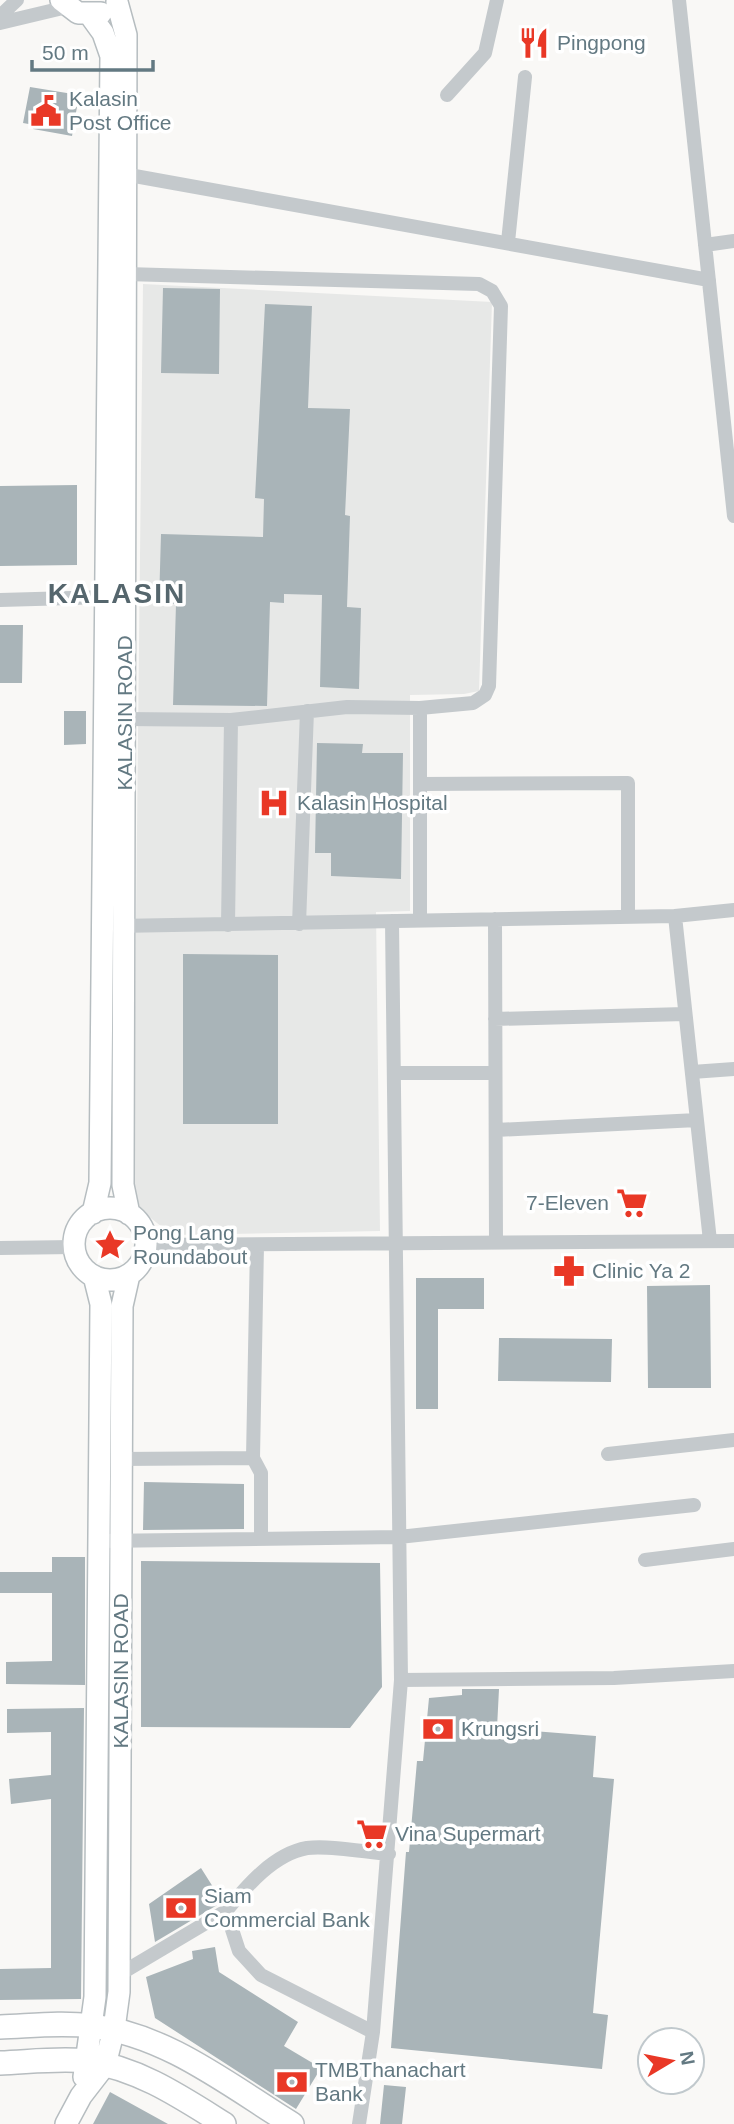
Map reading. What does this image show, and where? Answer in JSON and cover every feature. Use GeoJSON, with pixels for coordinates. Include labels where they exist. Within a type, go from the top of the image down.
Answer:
{"type":"FeatureCollection","features":[{"type":"Feature","properties":{"kind":"main road"},"geometry":{"type":"LineString","coordinates":[[64,4],[90,15],[102,13],[118,1]]}},
{"type":"Feature","properties":{"kind":"main road","name":"KALASIN ROAD"},"geometry":{"type":"LineString","coordinates":[[93,1213],[100,1183],[106,597],[118,173],[126,36],[118,1]]}},
{"type":"Feature","properties":{"kind":"main road","name":"KALASIN ROAD"},"geometry":{"type":"LineString","coordinates":[[90,15],[103,33],[111,56],[126,274],[123,1185],[129,1214]]}},
{"type":"Feature","properties":{"kind":"main road"},"geometry":{"type":"LineString","coordinates":[[108,1209],[129,1214],[143,1229],[146,1245],[144,1257],[129,1275],[117,1280],[94,1276],[84,1269],[74,1247],[80,1225],[93,1213],[108,1209]]}},
{"type":"Feature","properties":{"kind":"main road","name":"KALASIN ROAD"},"geometry":{"type":"LineString","coordinates":[[96,2063],[91,2025],[95,1997],[110,1541],[121,1459],[122,1306],[129,1275]]}},
{"type":"Feature","properties":{"kind":"main road","name":"KALASIN ROAD"},"geometry":{"type":"LineString","coordinates":[[94,1276],[101,1304],[110,1541],[120,1974],[114,2029],[96,2063]]}},
{"type":"Feature","properties":{"kind":"main road"},"geometry":{"type":"LineString","coordinates":[[0,2027],[91,2025],[148,2040],[190,2060],[292,2124]]}},
{"type":"Feature","properties":{"kind":"main road"},"geometry":{"type":"LineString","coordinates":[[0,2063],[96,2063],[150,2080],[224,2124]]}},
{"type":"Feature","properties":{"kind":"main road"},"geometry":{"type":"LineString","coordinates":[[66,2124],[96,2063]]}},
{"type":"Feature","properties":{"kind":"street"},"geometry":{"type":"LineString","coordinates":[[0,16],[17,0]]}},
{"type":"Feature","properties":{"kind":"street"},"geometry":{"type":"LineString","coordinates":[[447,95],[485,53],[497,0]]}},
{"type":"Feature","properties":{"kind":"street"},"geometry":{"type":"LineString","coordinates":[[679,0],[709,280],[730,440],[734,516]]}},
{"type":"Feature","properties":{"kind":"street"},"geometry":{"type":"LineString","coordinates":[[0,23],[64,4]]}},
{"type":"Feature","properties":{"kind":"street"},"geometry":{"type":"LineString","coordinates":[[508,242],[525,77]]}},
{"type":"Feature","properties":{"kind":"street"},"geometry":{"type":"LineString","coordinates":[[118,173],[709,280]]}},
{"type":"Feature","properties":{"kind":"street"},"geometry":{"type":"LineString","coordinates":[[705,245],[734,241]]}},
{"type":"Feature","properties":{"kind":"street"},"geometry":{"type":"LineString","coordinates":[[125,719],[231,720],[347,707],[420,708],[473,703],[485,695],[489,686],[501,306],[492,291],[479,284],[126,274]]}},
{"type":"Feature","properties":{"kind":"street"},"geometry":{"type":"LineString","coordinates":[[0,600],[106,597]]}},
{"type":"Feature","properties":{"kind":"street"},"geometry":{"type":"LineString","coordinates":[[420,708],[420,920]]}},
{"type":"Feature","properties":{"kind":"street"},"geometry":{"type":"LineString","coordinates":[[299,924],[307,710]]}},
{"type":"Feature","properties":{"kind":"street"},"geometry":{"type":"LineString","coordinates":[[228,925],[231,720]]}},
{"type":"Feature","properties":{"kind":"street"},"geometry":{"type":"LineString","coordinates":[[420,784],[628,783],[628,917]]}},
{"type":"Feature","properties":{"kind":"street"},"geometry":{"type":"LineString","coordinates":[[102,926],[675,916],[734,910]]}},
{"type":"Feature","properties":{"kind":"street"},"geometry":{"type":"LineString","coordinates":[[675,916],[710,1241]]}},
{"type":"Feature","properties":{"kind":"street"},"geometry":{"type":"LineString","coordinates":[[495,919],[496,1242]]}},
{"type":"Feature","properties":{"kind":"street"},"geometry":{"type":"LineString","coordinates":[[359,2124],[373,2032],[401,1680],[398,1244],[391,921]]}},
{"type":"Feature","properties":{"kind":"street"},"geometry":{"type":"LineString","coordinates":[[495,1019],[685,1014]]}},
{"type":"Feature","properties":{"kind":"street"},"geometry":{"type":"LineString","coordinates":[[692,1072],[734,1069]]}},
{"type":"Feature","properties":{"kind":"street"},"geometry":{"type":"LineString","coordinates":[[394,1073],[495,1073]]}},
{"type":"Feature","properties":{"kind":"street"},"geometry":{"type":"LineString","coordinates":[[496,1130],[697,1120]]}},
{"type":"Feature","properties":{"kind":"street"},"geometry":{"type":"LineString","coordinates":[[146,1245],[734,1241]]}},
{"type":"Feature","properties":{"kind":"street"},"geometry":{"type":"LineString","coordinates":[[257,1245],[253,1458],[261,1473],[261,1538]]}},
{"type":"Feature","properties":{"kind":"street"},"geometry":{"type":"LineString","coordinates":[[0,1248],[74,1247]]}},
{"type":"Feature","properties":{"kind":"street"},"geometry":{"type":"LineString","coordinates":[[608,1454],[734,1440]]}},
{"type":"Feature","properties":{"kind":"street"},"geometry":{"type":"LineString","coordinates":[[121,1459],[253,1458]]}},
{"type":"Feature","properties":{"kind":"street"},"geometry":{"type":"LineString","coordinates":[[110,1541],[398,1537],[694,1505]]}},
{"type":"Feature","properties":{"kind":"street"},"geometry":{"type":"LineString","coordinates":[[646,1560],[734,1549]]}},
{"type":"Feature","properties":{"kind":"street"},"geometry":{"type":"LineString","coordinates":[[401,1680],[614,1678],[734,1671]]}},
{"type":"Feature","properties":{"kind":"street"},"geometry":{"type":"LineString","coordinates":[[120,1974],[226,1911],[251,1881],[280,1860],[306,1848],[389,1854]]}},
{"type":"Feature","properties":{"kind":"street"},"geometry":{"type":"LineString","coordinates":[[226,1911],[239,1951],[261,1975],[373,2032]]}},
{"type":"Feature","properties":{"kind":"shaded area","name":"Kalasin Hospital"},"geometry":{"type":"Polygon","coordinates":[[[143,284],[492,302],[479,691],[464,694],[410,695],[410,911],[376,912],[380,1231],[172,1235],[142,1211],[133,1192],[143,284]]]}},
{"type":"Feature","properties":{"kind":"building"},"geometry":{"type":"Polygon","coordinates":[[[30,87],[79,95],[72,136],[33,129],[34,125],[23,123],[30,87]]]}},
{"type":"Feature","properties":{"kind":"building"},"geometry":{"type":"Polygon","coordinates":[[[163,288],[220,289],[219,374],[161,373],[163,288]]]}},
{"type":"Feature","properties":{"kind":"building"},"geometry":{"type":"Polygon","coordinates":[[[265,304],[312,306],[308,408],[350,409],[345,515],[350,516],[347,607],[361,608],[359,689],[320,687],[322,595],[284,594],[284,603],[270,602],[267,706],[173,705],[176,604],[159,603],[161,534],[263,537],[264,499],[255,498],[265,304]]]}},
{"type":"Feature","properties":{"kind":"building"},"geometry":{"type":"Polygon","coordinates":[[[77,485],[77,565],[0,566],[0,486],[77,485]]]}},
{"type":"Feature","properties":{"kind":"building"},"geometry":{"type":"Polygon","coordinates":[[[0,625],[23,625],[22,683],[0,683],[0,625]]]}},
{"type":"Feature","properties":{"kind":"building"},"geometry":{"type":"Polygon","coordinates":[[[64,711],[86,711],[86,744],[64,745],[64,711]]]}},
{"type":"Feature","properties":{"kind":"building"},"geometry":{"type":"Polygon","coordinates":[[[317,743],[363,744],[362,753],[403,753],[401,879],[331,876],[331,853],[315,853],[317,743]]]}},
{"type":"Feature","properties":{"kind":"building"},"geometry":{"type":"Polygon","coordinates":[[[183,954],[278,955],[278,1124],[183,1124],[183,954]]]}},
{"type":"Feature","properties":{"kind":"building"},"geometry":{"type":"Polygon","coordinates":[[[416,1278],[484,1278],[484,1309],[438,1309],[438,1409],[416,1409],[416,1278]]]}},
{"type":"Feature","properties":{"kind":"building"},"geometry":{"type":"Polygon","coordinates":[[[710,1285],[711,1388],[648,1388],[647,1286],[710,1285]]]}},
{"type":"Feature","properties":{"kind":"building"},"geometry":{"type":"Polygon","coordinates":[[[499,1338],[612,1339],[611,1382],[498,1381],[499,1338]]]}},
{"type":"Feature","properties":{"kind":"building"},"geometry":{"type":"Polygon","coordinates":[[[144,1482],[244,1484],[244,1529],[143,1530],[144,1482]]]}},
{"type":"Feature","properties":{"kind":"building"},"geometry":{"type":"Polygon","coordinates":[[[52,1557],[85,1557],[85,1685],[6,1684],[6,1662],[52,1661],[52,1593],[0,1593],[0,1572],[52,1572],[52,1557]]]}},
{"type":"Feature","properties":{"kind":"building"},"geometry":{"type":"Polygon","coordinates":[[[141,1561],[380,1563],[382,1687],[350,1728],[141,1727],[141,1561]]]}},
{"type":"Feature","properties":{"kind":"building"},"geometry":{"type":"Polygon","coordinates":[[[462,1689],[499,1689],[497,1728],[596,1736],[593,1777],[614,1779],[593,2013],[608,2015],[602,2069],[391,2048],[406,1852],[409,1852],[417,1761],[423,1761],[429,1698],[462,1695],[462,1689]]]}},
{"type":"Feature","properties":{"kind":"building"},"geometry":{"type":"Polygon","coordinates":[[[84,1708],[81,1999],[0,2000],[0,1969],[51,1968],[51,1799],[11,1804],[9,1779],[51,1775],[51,1732],[7,1733],[7,1709],[84,1708]]]}},
{"type":"Feature","properties":{"kind":"building"},"geometry":{"type":"Polygon","coordinates":[[[201,1868],[213,1887],[212,1892],[219,1904],[155,1942],[149,1904],[201,1868]]]}},
{"type":"Feature","properties":{"kind":"building"},"geometry":{"type":"Polygon","coordinates":[[[215,1947],[219,1972],[298,2022],[284,2046],[321,2068],[296,2109],[155,2018],[146,1977],[193,1959],[192,1951],[215,1947]]]}},
{"type":"Feature","properties":{"kind":"building"},"geometry":{"type":"Polygon","coordinates":[[[384,2085],[406,2087],[402,2124],[380,2124],[384,2085]]]}},
{"type":"Feature","properties":{"kind":"building"},"geometry":{"type":"Polygon","coordinates":[[[110,2092],[168,2124],[93,2124],[110,2092]]]}},
{"type":"Feature","properties":{"kind":"place","name":"Pingpong"},"geometry":{"type":"Point","coordinates":[534,43]}},
{"type":"Feature","properties":{"kind":"place","name":"Kalasin Post Office"},"geometry":{"type":"Point","coordinates":[46,111]}},
{"type":"Feature","properties":{"kind":"place","name":"Kalasin Hospital"},"geometry":{"type":"Point","coordinates":[274,803]}},
{"type":"Feature","properties":{"kind":"place","name":"7-Eleven"},"geometry":{"type":"Point","coordinates":[632,1203]}},
{"type":"Feature","properties":{"kind":"place","name":"Pong Lang Roundabout"},"geometry":{"type":"Point","coordinates":[110,1245]}},
{"type":"Feature","properties":{"kind":"place","name":"Clinic Ya 2"},"geometry":{"type":"Point","coordinates":[569,1271]}},
{"type":"Feature","properties":{"kind":"place","name":"Krungsri"},"geometry":{"type":"Point","coordinates":[438,1729]}},
{"type":"Feature","properties":{"kind":"place","name":"Vina Supermart"},"geometry":{"type":"Point","coordinates":[372,1834]}},
{"type":"Feature","properties":{"kind":"place","name":"Siam Commercial Bank"},"geometry":{"type":"Point","coordinates":[181,1908]}},
{"type":"Feature","properties":{"kind":"place","name":"TMBThanachart Bank"},"geometry":{"type":"Point","coordinates":[292,2082]}},
{"type":"Feature","properties":{"kind":"district","name":"KALASIN"},"geometry":{"type":"Point","coordinates":[117,593]}}]}
